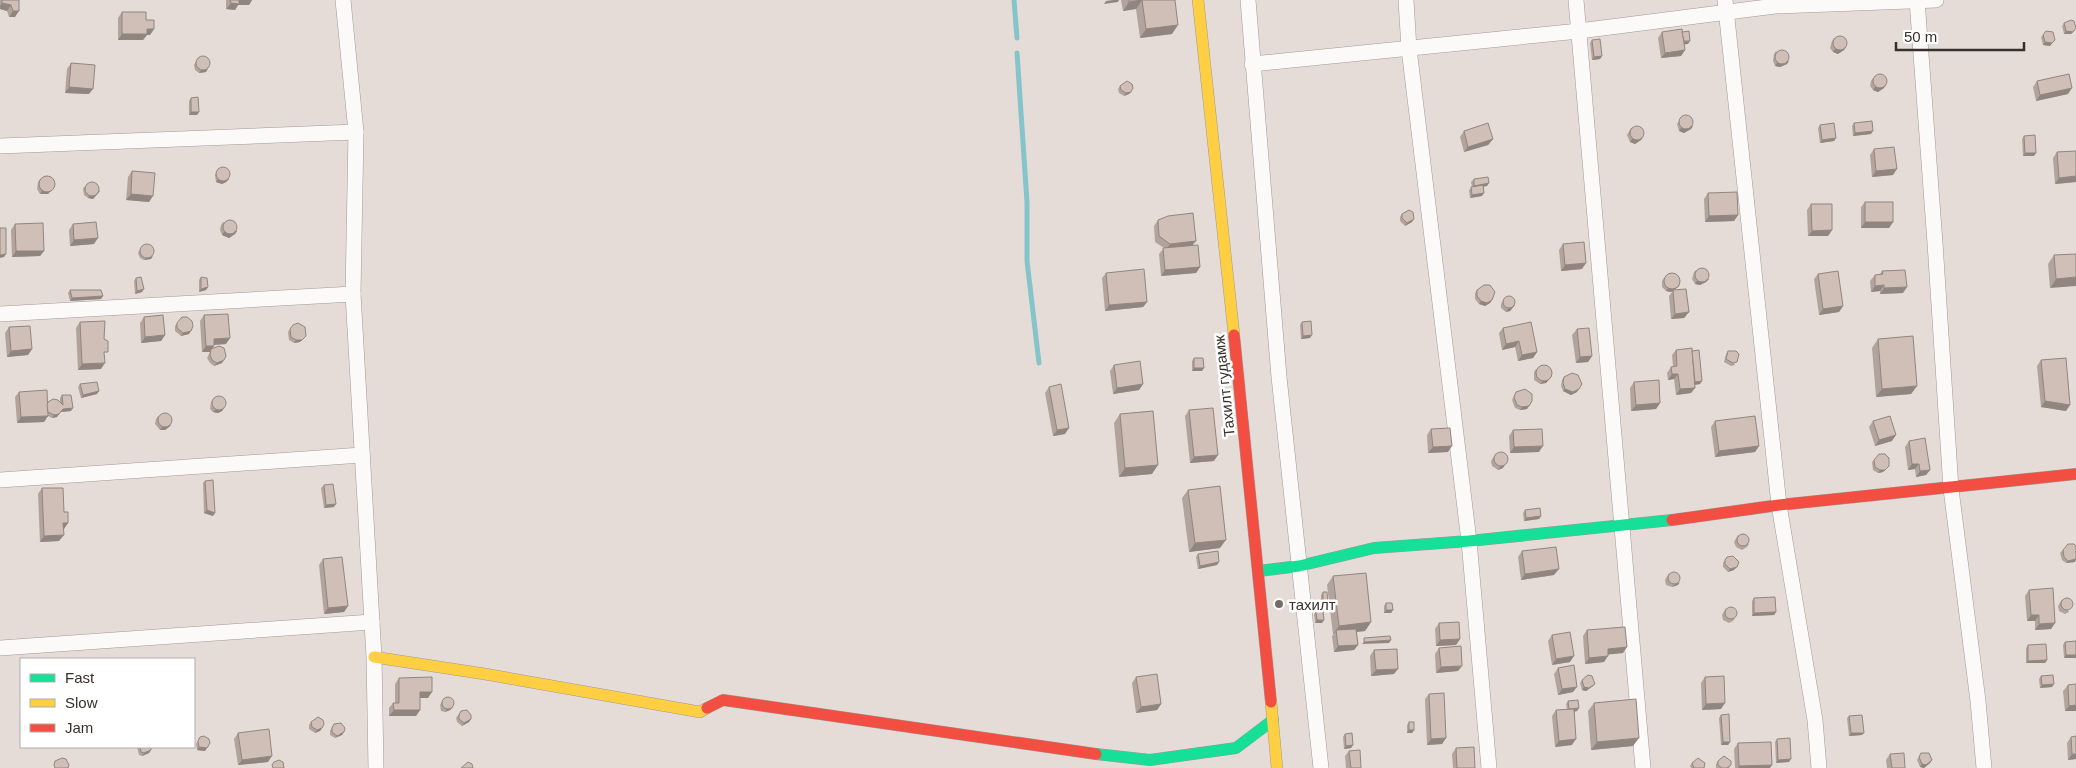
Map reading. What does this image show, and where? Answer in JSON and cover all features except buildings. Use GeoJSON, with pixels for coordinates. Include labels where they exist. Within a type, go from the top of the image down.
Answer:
{"type":"FeatureCollection","features":[{"type":"Feature","properties":{"kind":"street"},"geometry":{"type":"LineString","coordinates":[[343,0],[356,132],[353,294],[374,657],[376,768]]}},
{"type":"Feature","properties":{"kind":"street","name":"Тахилт гудамж"},"geometry":{"type":"LineString","coordinates":[[1198,0],[1259,571],[1277,768]]}},
{"type":"Feature","properties":{"kind":"street"},"geometry":{"type":"LineString","coordinates":[[1248,0],[1279,377],[1321,768]]}},
{"type":"Feature","properties":{"kind":"street"},"geometry":{"type":"LineString","coordinates":[[1406,0],[1409,50],[1468,541],[1489,768]]}},
{"type":"Feature","properties":{"kind":"street"},"geometry":{"type":"LineString","coordinates":[[1576,0],[1643,768]]}},
{"type":"Feature","properties":{"kind":"street"},"geometry":{"type":"LineString","coordinates":[[1917,0],[1951,489],[1978,701],[1984,768]]}},
{"type":"Feature","properties":{"kind":"street"},"geometry":{"type":"LineString","coordinates":[[1252,64],[1409,50],[1579,31],[1726,6],[1936,0]]}},
{"type":"Feature","properties":{"kind":"street"},"geometry":{"type":"LineString","coordinates":[[1726,6],[1779,505],[1815,720],[1819,768]]}},
{"type":"Feature","properties":{"kind":"street"},"geometry":{"type":"LineString","coordinates":[[0,146],[356,132]]}},
{"type":"Feature","properties":{"kind":"street"},"geometry":{"type":"LineString","coordinates":[[0,314],[353,294]]}},
{"type":"Feature","properties":{"kind":"street"},"geometry":{"type":"LineString","coordinates":[[0,480],[362,455]]}},
{"type":"Feature","properties":{"kind":"street"},"geometry":{"type":"LineString","coordinates":[[1259,571],[1299,566],[1374,548],[1468,541],[1621,525],[1706,516],[1779,505],[1951,489],[2076,474]]}},
{"type":"Feature","properties":{"kind":"street"},"geometry":{"type":"LineString","coordinates":[[0,648],[372,622]]}},
{"type":"Feature","properties":{"kind":"street"},"geometry":{"type":"LineString","coordinates":[[374,657],[568,687],[616,698],[700,712],[723,700],[1063,750],[1150,760],[1236,748],[1273,720]]}},
{"type":"Feature","properties":{"kind":"waterway"},"geometry":{"type":"LineString","coordinates":[[1014,0],[1017,38]]}},
{"type":"Feature","properties":{"kind":"waterway"},"geometry":{"type":"LineString","coordinates":[[1017,53],[1027,202],[1027,261],[1039,363]]}},
{"type":"Feature","properties":{"kind":"traffic: fast"},"geometry":{"type":"LineString","coordinates":[[1259,571],[1299,566],[1374,548],[1469,541],[1672,520]]}},
{"type":"Feature","properties":{"kind":"traffic: fast"},"geometry":{"type":"LineString","coordinates":[[1096,754],[1150,760],[1236,748],[1273,720]]}},
{"type":"Feature","properties":{"kind":"traffic: slow"},"geometry":{"type":"LineString","coordinates":[[1198,0],[1234,335]]}},
{"type":"Feature","properties":{"kind":"traffic: slow"},"geometry":{"type":"LineString","coordinates":[[374,657],[485,674],[700,712],[707,708]]}},
{"type":"Feature","properties":{"kind":"traffic: slow"},"geometry":{"type":"LineString","coordinates":[[1271,702],[1277,768]]}},
{"type":"Feature","properties":{"kind":"traffic: jam"},"geometry":{"type":"LineString","coordinates":[[1234,335],[1271,702]]}},
{"type":"Feature","properties":{"kind":"traffic: jam"},"geometry":{"type":"LineString","coordinates":[[1672,520],[1779,505],[2076,474]]}},
{"type":"Feature","properties":{"kind":"traffic: jam"},"geometry":{"type":"LineString","coordinates":[[707,708],[723,700],[1096,754]]}},
{"type":"Feature","properties":{"kind":"place","name":"тахилт"},"geometry":{"type":"Point","coordinates":[1279,604]}}]}
